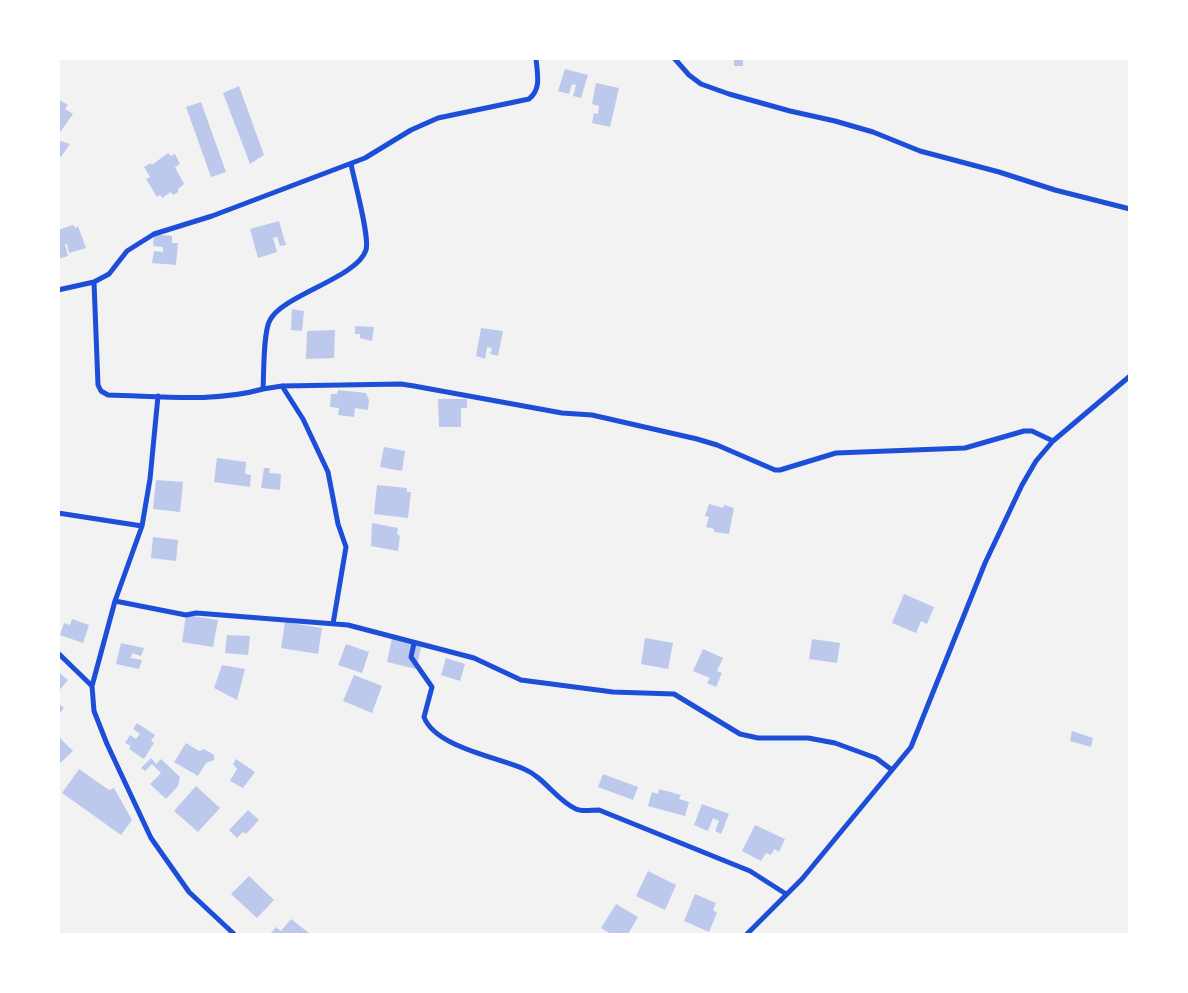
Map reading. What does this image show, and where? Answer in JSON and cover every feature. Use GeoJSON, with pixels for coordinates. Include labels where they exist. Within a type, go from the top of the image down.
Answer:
{"type":"FeatureCollection","features":[{"type":"Feature","properties":{"kind":"street"},"geometry":{"type":"LineString","coordinates":[[58,290],[94,282],[109,274],[127,251],[154,234],[212,216],[351,164],[378,151],[411,130],[438,118],[529,99],[535,94],[537,88],[536,58]]}},
{"type":"Feature","properties":{"kind":"street"},"geometry":{"type":"LineString","coordinates":[[674,58],[689,75],[701,84],[729,94],[835,121],[873,132],[920,151],[1130,209]]}},
{"type":"Feature","properties":{"kind":"street"},"geometry":{"type":"LineString","coordinates":[[263,389],[267,327],[273,315],[286,305],[344,272],[362,258],[366,251],[366,237],[351,164]]}},
{"type":"Feature","properties":{"kind":"street"},"geometry":{"type":"LineString","coordinates":[[94,282],[98,386],[108,395],[222,397],[282,386],[401,384],[562,413],[591,415],[697,439],[775,470],[836,453],[965,448],[1024,431],[1032,431],[1053,441]]}},
{"type":"Feature","properties":{"kind":"street"},"geometry":{"type":"LineString","coordinates":[[747,934],[802,879],[910,747],[957,629],[1008,512],[1036,461],[1053,441],[1130,376]]}},
{"type":"Feature","properties":{"kind":"street"},"geometry":{"type":"LineString","coordinates":[[282,386],[303,419],[328,472],[338,524],[346,547],[333,624]]}},
{"type":"Feature","properties":{"kind":"street"},"geometry":{"type":"LineString","coordinates":[[158,396],[150,478],[142,526],[115,601],[92,686],[94,711],[151,838],[189,892],[234,934]]}},
{"type":"Feature","properties":{"kind":"street"},"geometry":{"type":"LineString","coordinates":[[58,513],[142,526]]}},
{"type":"Feature","properties":{"kind":"street"},"geometry":{"type":"LineString","coordinates":[[115,601],[186,615],[196,613],[363,628],[474,658],[521,680],[612,692],[674,694],[740,734],[758,738],[808,738],[835,743],[876,758],[892,770]]}},
{"type":"Feature","properties":{"kind":"street"},"geometry":{"type":"LineString","coordinates":[[414,643],[411,657],[432,687],[424,717],[431,728],[440,735],[452,742],[530,771],[576,809],[599,810],[750,871],[786,894]]}},
{"type":"Feature","properties":{"kind":"street"},"geometry":{"type":"LineString","coordinates":[[58,653],[92,686]]}},
{"type":"Feature","properties":{"kind":"building"},"geometry":{"type":"Polygon","coordinates":[[[734,58],[743,58],[743,66],[734,66],[734,58]]]}},
{"type":"Feature","properties":{"kind":"building"},"geometry":{"type":"Polygon","coordinates":[[[565,69],[588,75],[581,98],[573,96],[576,85],[572,84],[569,94],[558,91],[565,69]]]}},
{"type":"Feature","properties":{"kind":"building"},"geometry":{"type":"Polygon","coordinates":[[[596,83],[619,88],[610,127],[592,123],[594,113],[598,114],[599,106],[592,104],[596,83]]]}},
{"type":"Feature","properties":{"kind":"building"},"geometry":{"type":"Polygon","coordinates":[[[239,86],[264,155],[250,164],[223,93],[239,86]]]}},
{"type":"Feature","properties":{"kind":"building"},"geometry":{"type":"Polygon","coordinates":[[[58,99],[68,105],[65,109],[73,114],[58,135],[58,99]]]}},
{"type":"Feature","properties":{"kind":"building"},"geometry":{"type":"Polygon","coordinates":[[[201,102],[226,172],[211,177],[186,107],[201,102]]]}},
{"type":"Feature","properties":{"kind":"building"},"geometry":{"type":"Polygon","coordinates":[[[58,140],[70,144],[61,157],[58,155],[58,140]]]}},
{"type":"Feature","properties":{"kind":"building"},"geometry":{"type":"Polygon","coordinates":[[[168,153],[171,156],[175,154],[180,164],[175,167],[184,184],[178,192],[173,195],[171,192],[162,198],[160,195],[157,197],[146,179],[150,177],[144,167],[151,163],[152,165],[168,153]]]}},
{"type":"Feature","properties":{"kind":"building"},"geometry":{"type":"Polygon","coordinates":[[[279,221],[286,245],[280,246],[277,237],[273,238],[277,252],[258,258],[250,229],[279,221]]]}},
{"type":"Feature","properties":{"kind":"building"},"geometry":{"type":"Polygon","coordinates":[[[73,225],[76,228],[78,226],[86,248],[69,253],[67,244],[65,244],[68,256],[58,259],[58,230],[73,225]]]}},
{"type":"Feature","properties":{"kind":"building"},"geometry":{"type":"Polygon","coordinates":[[[154,234],[172,236],[172,243],[178,243],[176,265],[152,263],[154,251],[163,252],[163,247],[153,246],[154,234]]]}},
{"type":"Feature","properties":{"kind":"building"},"geometry":{"type":"Polygon","coordinates":[[[292,309],[304,311],[302,331],[291,330],[292,309]]]}},
{"type":"Feature","properties":{"kind":"building"},"geometry":{"type":"Polygon","coordinates":[[[355,326],[374,327],[372,341],[360,338],[360,334],[355,334],[355,326]]]}},
{"type":"Feature","properties":{"kind":"building"},"geometry":{"type":"Polygon","coordinates":[[[481,328],[503,331],[498,356],[490,354],[492,348],[487,347],[485,359],[476,356],[481,328]]]}},
{"type":"Feature","properties":{"kind":"building"},"geometry":{"type":"Polygon","coordinates":[[[335,330],[334,358],[306,359],[307,331],[335,330]]]}},
{"type":"Feature","properties":{"kind":"building"},"geometry":{"type":"Polygon","coordinates":[[[338,390],[366,393],[369,400],[368,410],[355,408],[354,417],[338,415],[339,408],[330,407],[331,394],[337,394],[338,390]]]}},
{"type":"Feature","properties":{"kind":"building"},"geometry":{"type":"Polygon","coordinates":[[[438,399],[467,399],[467,408],[461,408],[461,427],[439,427],[438,399]]]}},
{"type":"Feature","properties":{"kind":"building"},"geometry":{"type":"Polygon","coordinates":[[[384,447],[405,451],[402,471],[380,467],[384,447]]]}},
{"type":"Feature","properties":{"kind":"building"},"geometry":{"type":"Polygon","coordinates":[[[217,458],[246,462],[245,474],[251,475],[250,487],[214,482],[217,458]]]}},
{"type":"Feature","properties":{"kind":"building"},"geometry":{"type":"Polygon","coordinates":[[[264,468],[270,468],[269,473],[281,474],[280,490],[261,488],[264,468]]]}},
{"type":"Feature","properties":{"kind":"building"},"geometry":{"type":"Polygon","coordinates":[[[156,480],[183,482],[180,512],[153,509],[156,480]]]}},
{"type":"Feature","properties":{"kind":"building"},"geometry":{"type":"Polygon","coordinates":[[[377,485],[407,488],[407,492],[411,492],[408,518],[374,514],[377,485]]]}},
{"type":"Feature","properties":{"kind":"building"},"geometry":{"type":"Polygon","coordinates":[[[709,504],[734,508],[729,534],[714,532],[714,529],[706,527],[709,517],[705,516],[709,504]]]}},
{"type":"Feature","properties":{"kind":"building"},"geometry":{"type":"Polygon","coordinates":[[[372,523],[398,528],[397,534],[400,536],[398,551],[371,546],[372,523]]]}},
{"type":"Feature","properties":{"kind":"building"},"geometry":{"type":"Polygon","coordinates":[[[153,537],[178,540],[176,561],[151,558],[153,537]]]}},
{"type":"Feature","properties":{"kind":"building"},"geometry":{"type":"Polygon","coordinates":[[[904,594],[934,607],[927,624],[921,621],[916,633],[892,623],[904,594]]]}},
{"type":"Feature","properties":{"kind":"building"},"geometry":{"type":"Polygon","coordinates":[[[186,615],[218,620],[213,647],[182,642],[186,615]]]}},
{"type":"Feature","properties":{"kind":"building"},"geometry":{"type":"Polygon","coordinates":[[[72,619],[89,625],[83,643],[60,635],[64,623],[70,625],[72,619]]]}},
{"type":"Feature","properties":{"kind":"building"},"geometry":{"type":"Polygon","coordinates":[[[285,622],[322,628],[318,654],[281,648],[285,622]]]}},
{"type":"Feature","properties":{"kind":"building"},"geometry":{"type":"Polygon","coordinates":[[[227,635],[250,636],[248,655],[225,653],[227,635]]]}},
{"type":"Feature","properties":{"kind":"building"},"geometry":{"type":"Polygon","coordinates":[[[392,638],[422,644],[416,669],[387,662],[392,638]]]}},
{"type":"Feature","properties":{"kind":"building"},"geometry":{"type":"Polygon","coordinates":[[[645,638],[673,643],[668,669],[641,664],[645,638]]]}},
{"type":"Feature","properties":{"kind":"building"},"geometry":{"type":"Polygon","coordinates":[[[812,639],[840,643],[837,663],[809,659],[812,639]]]}},
{"type":"Feature","properties":{"kind":"building"},"geometry":{"type":"Polygon","coordinates":[[[121,643],[144,648],[141,656],[132,653],[131,658],[142,660],[139,669],[116,664],[121,643]]]}},
{"type":"Feature","properties":{"kind":"building"},"geometry":{"type":"Polygon","coordinates":[[[346,644],[369,652],[362,673],[338,665],[346,644]]]}},
{"type":"Feature","properties":{"kind":"building"},"geometry":{"type":"Polygon","coordinates":[[[703,649],[723,658],[717,671],[722,673],[716,687],[707,683],[710,678],[693,671],[703,649]]]}},
{"type":"Feature","properties":{"kind":"building"},"geometry":{"type":"Polygon","coordinates":[[[446,658],[465,664],[460,681],[441,675],[446,658]]]}},
{"type":"Feature","properties":{"kind":"building"},"geometry":{"type":"Polygon","coordinates":[[[222,665],[245,669],[237,700],[214,688],[222,665]]]}},
{"type":"Feature","properties":{"kind":"building"},"geometry":{"type":"Polygon","coordinates":[[[58,672],[68,680],[58,692],[58,672]]]}},
{"type":"Feature","properties":{"kind":"building"},"geometry":{"type":"Polygon","coordinates":[[[354,675],[382,686],[372,713],[343,701],[354,675]]]}},
{"type":"Feature","properties":{"kind":"building"},"geometry":{"type":"Polygon","coordinates":[[[58,703],[64,708],[58,715],[58,703]]]}},
{"type":"Feature","properties":{"kind":"building"},"geometry":{"type":"Polygon","coordinates":[[[137,723],[155,735],[151,741],[154,743],[144,759],[129,749],[131,746],[125,743],[130,735],[136,739],[140,734],[133,729],[137,723]]]}},
{"type":"Feature","properties":{"kind":"building"},"geometry":{"type":"Polygon","coordinates":[[[1072,731],[1093,738],[1091,747],[1070,741],[1072,731]]]}},
{"type":"Feature","properties":{"kind":"building"},"geometry":{"type":"Polygon","coordinates":[[[58,736],[73,751],[58,765],[58,736]]]}},
{"type":"Feature","properties":{"kind":"building"},"geometry":{"type":"Polygon","coordinates":[[[186,743],[199,751],[204,749],[214,755],[214,760],[206,763],[198,776],[174,762],[186,743]]]}},
{"type":"Feature","properties":{"kind":"building"},"geometry":{"type":"Polygon","coordinates":[[[151,758],[156,764],[161,759],[180,777],[178,786],[166,799],[150,784],[161,773],[152,764],[145,771],[141,768],[151,758]]]}},
{"type":"Feature","properties":{"kind":"building"},"geometry":{"type":"Polygon","coordinates":[[[236,759],[255,772],[243,788],[230,781],[237,769],[233,764],[236,759]]]}},
{"type":"Feature","properties":{"kind":"building"},"geometry":{"type":"Polygon","coordinates":[[[79,769],[109,790],[114,788],[132,820],[121,835],[62,793],[79,769]]]}},
{"type":"Feature","properties":{"kind":"building"},"geometry":{"type":"Polygon","coordinates":[[[603,774],[638,787],[633,800],[598,787],[603,774]]]}},
{"type":"Feature","properties":{"kind":"building"},"geometry":{"type":"Polygon","coordinates":[[[196,786],[220,808],[198,832],[174,811],[196,786]]]}},
{"type":"Feature","properties":{"kind":"building"},"geometry":{"type":"Polygon","coordinates":[[[659,789],[681,795],[679,799],[689,802],[685,816],[648,806],[652,792],[658,794],[659,789]]]}},
{"type":"Feature","properties":{"kind":"building"},"geometry":{"type":"Polygon","coordinates":[[[702,804],[729,814],[721,834],[715,831],[719,821],[713,818],[708,831],[694,825],[702,804]]]}},
{"type":"Feature","properties":{"kind":"building"},"geometry":{"type":"Polygon","coordinates":[[[248,810],[259,820],[246,834],[243,832],[237,838],[229,830],[248,810]]]}},
{"type":"Feature","properties":{"kind":"building"},"geometry":{"type":"Polygon","coordinates":[[[755,825],[785,839],[779,852],[774,849],[771,855],[766,853],[761,861],[742,851],[755,825]]]}},
{"type":"Feature","properties":{"kind":"building"},"geometry":{"type":"Polygon","coordinates":[[[648,871],[676,885],[665,910],[636,896],[648,871]]]}},
{"type":"Feature","properties":{"kind":"building"},"geometry":{"type":"Polygon","coordinates":[[[249,876],[274,900],[257,918],[231,894],[249,876]]]}},
{"type":"Feature","properties":{"kind":"building"},"geometry":{"type":"Polygon","coordinates":[[[695,894],[716,903],[713,910],[717,913],[709,932],[684,921],[695,894]]]}},
{"type":"Feature","properties":{"kind":"building"},"geometry":{"type":"Polygon","coordinates":[[[616,904],[638,917],[628,934],[611,934],[601,928],[616,904]]]}},
{"type":"Feature","properties":{"kind":"building"},"geometry":{"type":"Polygon","coordinates":[[[291,919],[309,933],[270,934],[276,927],[281,931],[291,919]]]}}]}
